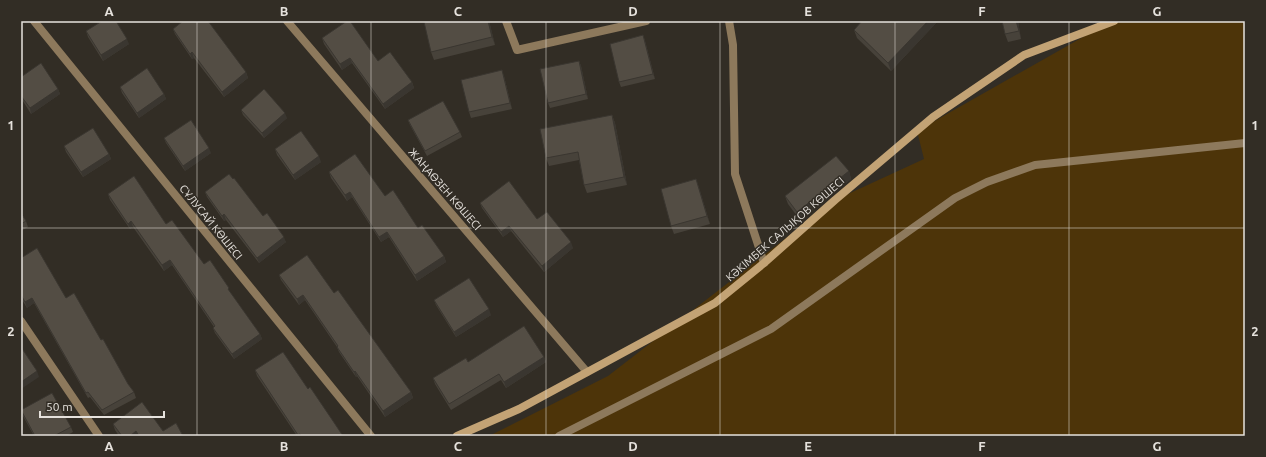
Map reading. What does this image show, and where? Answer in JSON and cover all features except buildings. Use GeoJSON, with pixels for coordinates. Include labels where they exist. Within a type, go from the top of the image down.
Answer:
{"type":"FeatureCollection","features":[{"type":"Feature","properties":{"kind":"street","name":"СҰЛУСАЙ КӨШЕСІ"},"geometry":{"type":"LineString","coordinates":[[34,21],[371,436]]}},
{"type":"Feature","properties":{"kind":"street","name":"ЖАҢАӨЗЕН КӨШЕСІ"},"geometry":{"type":"LineString","coordinates":[[287,21],[587,372]]}},
{"type":"Feature","properties":{"kind":"street"},"geometry":{"type":"LineString","coordinates":[[506,21],[517,50],[646,21]]}},
{"type":"Feature","properties":{"kind":"street"},"geometry":{"type":"LineString","coordinates":[[729,21],[733,45],[735,174],[764,263]]}},
{"type":"Feature","properties":{"kind":"street","name":"КӘКІМБЕК САЛЫҚОВ КӨШЕСІ"},"geometry":{"type":"LineString","coordinates":[[457,436],[519,409],[715,303],[764,263],[933,117],[1024,55],[1114,21]]}},
{"type":"Feature","properties":{"kind":"street"},"geometry":{"type":"LineString","coordinates":[[559,436],[771,329],[955,198],[987,182],[1035,166],[1245,143]]}},
{"type":"Feature","properties":{"kind":"street"},"geometry":{"type":"LineString","coordinates":[[21,321],[99,436]]}},
{"type":"Feature","properties":{"kind":"shaded area"},"geometry":{"type":"Polygon","coordinates":[[[1116,21],[1245,21],[1245,436],[489,436],[608,376],[835,200],[924,159],[917,131],[1106,24],[1116,21]]]}}]}
